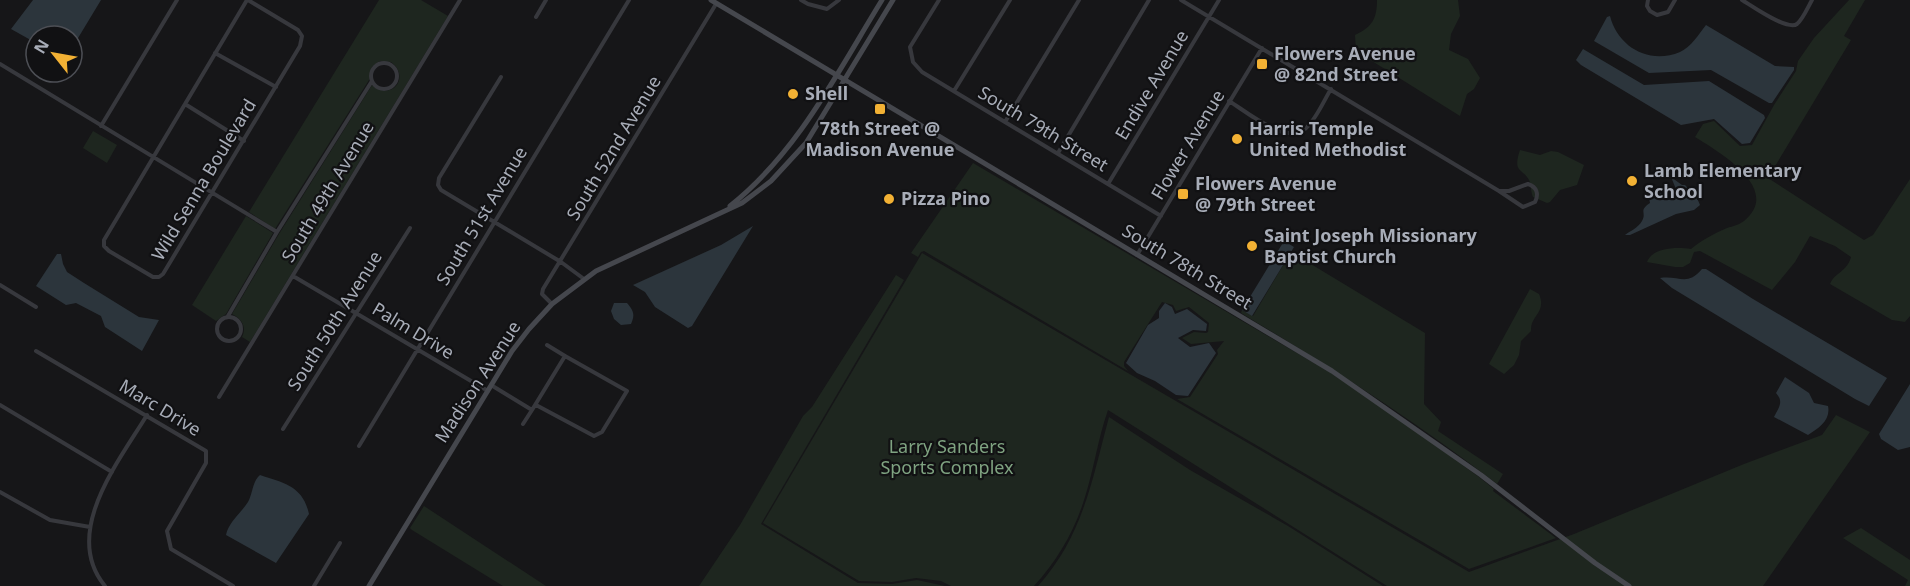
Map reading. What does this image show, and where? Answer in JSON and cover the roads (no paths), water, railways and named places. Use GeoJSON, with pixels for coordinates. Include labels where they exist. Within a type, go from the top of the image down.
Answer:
{"type":"FeatureCollection","features":[{"type":"Feature","properties":{"kind":"street"},"geometry":{"type":"LineString","coordinates":[[101,126],[177,0]]}},
{"type":"Feature","properties":{"kind":"street","name":"Wild Senna Boulevard"},"geometry":{"type":"LineString","coordinates":[[248,0],[289,25],[302,36],[300,46],[163,274],[153,277],[109,251],[104,246],[104,240],[216,53],[248,0]]}},
{"type":"Feature","properties":{"kind":"street","name":"South 49th Avenue"},"geometry":{"type":"LineString","coordinates":[[219,397],[460,0]]}},
{"type":"Feature","properties":{"kind":"street"},"geometry":{"type":"LineString","coordinates":[[536,17],[546,0]]}},
{"type":"Feature","properties":{"kind":"street","name":"South 51st Avenue"},"geometry":{"type":"LineString","coordinates":[[359,446],[630,0]]}},
{"type":"Feature","properties":{"kind":"street"},"geometry":{"type":"LineString","coordinates":[[801,0],[827,9],[839,0]]}},
{"type":"Feature","properties":{"kind":"street","name":"Madison Avenue"},"geometry":{"type":"LineString","coordinates":[[724,211],[753,188],[790,148],[882,0]]}},
{"type":"Feature","properties":{"kind":"street","name":"Madison Avenue"},"geometry":{"type":"LineString","coordinates":[[369,586],[520,340],[552,304],[584,279],[609,264],[693,227],[756,194],[795,156],[893,0]]}},
{"type":"Feature","properties":{"kind":"street","name":"South 79th Street"},"geometry":{"type":"LineString","coordinates":[[939,0],[910,47],[913,62],[922,72],[1161,216]]}},
{"type":"Feature","properties":{"kind":"street"},"geometry":{"type":"LineString","coordinates":[[954,92],[1010,0]]}},
{"type":"Feature","properties":{"kind":"street"},"geometry":{"type":"LineString","coordinates":[[1005,122],[1079,0]]}},
{"type":"Feature","properties":{"kind":"street"},"geometry":{"type":"LineString","coordinates":[[1058,153],[1149,0]]}},
{"type":"Feature","properties":{"kind":"street"},"geometry":{"type":"LineString","coordinates":[[1181,0],[1523,207],[1537,199],[1537,190],[1528,184],[1509,191],[1498,191]]}},
{"type":"Feature","properties":{"kind":"street","name":"Endive Avenue"},"geometry":{"type":"LineString","coordinates":[[1108,184],[1220,0]]}},
{"type":"Feature","properties":{"kind":"street"},"geometry":{"type":"LineString","coordinates":[[1648,0],[1647,6],[1657,15],[1668,12],[1675,0]]}},
{"type":"Feature","properties":{"kind":"street"},"geometry":{"type":"LineString","coordinates":[[1742,0],[1784,25],[1792,26],[1798,24],[1812,0]]}},
{"type":"Feature","properties":{"kind":"street","name":"South 78th Street"},"geometry":{"type":"LineString","coordinates":[[713,2],[1376,399],[1629,586]]}},
{"type":"Feature","properties":{"kind":"street","name":"South 52nd Avenue"},"geometry":{"type":"LineString","coordinates":[[552,304],[542,294],[542,291],[713,2]]}},
{"type":"Feature","properties":{"kind":"street","name":"Flower Avenue"},"geometry":{"type":"LineString","coordinates":[[1137,255],[1262,48]]}},
{"type":"Feature","properties":{"kind":"street"},"geometry":{"type":"LineString","coordinates":[[216,53],[276,87]]}},
{"type":"Feature","properties":{"kind":"street"},"geometry":{"type":"LineString","coordinates":[[0,64],[277,232]]}},
{"type":"Feature","properties":{"kind":"street"},"geometry":{"type":"LineString","coordinates":[[228,316],[236,318],[241,329],[239,337],[228,341],[218,335],[217,327],[220,320],[228,316],[277,232],[372,81],[374,69],[381,64],[390,65],[396,70],[395,82],[390,88],[378,87],[372,81]]}},
{"type":"Feature","properties":{"kind":"street"},"geometry":{"type":"LineString","coordinates":[[501,77],[439,178],[438,185],[441,190],[561,262],[584,279]]}},
{"type":"Feature","properties":{"kind":"street"},"geometry":{"type":"LineString","coordinates":[[1229,101],[1281,132],[1293,134],[1299,133],[1309,125],[1330,89]]}},
{"type":"Feature","properties":{"kind":"street"},"geometry":{"type":"LineString","coordinates":[[184,104],[244,141]]}},
{"type":"Feature","properties":{"kind":"street","name":"South 50th Avenue"},"geometry":{"type":"LineString","coordinates":[[283,429],[410,228]]}},
{"type":"Feature","properties":{"kind":"street","name":"Palm Drive"},"geometry":{"type":"LineString","coordinates":[[293,276],[417,350],[532,410]]}},
{"type":"Feature","properties":{"kind":"street"},"geometry":{"type":"LineString","coordinates":[[0,285],[36,307]]}},
{"type":"Feature","properties":{"kind":"street"},"geometry":{"type":"LineString","coordinates":[[536,405],[592,436],[599,435],[627,391],[547,345]]}},
{"type":"Feature","properties":{"kind":"street","name":"Marc Drive"},"geometry":{"type":"LineString","coordinates":[[36,351],[206,451],[206,463],[167,531],[171,549],[234,586]]}},
{"type":"Feature","properties":{"kind":"street"},"geometry":{"type":"LineString","coordinates":[[523,424],[565,356]]}},
{"type":"Feature","properties":{"kind":"street"},"geometry":{"type":"LineString","coordinates":[[0,405],[112,472]]}},
{"type":"Feature","properties":{"kind":"street"},"geometry":{"type":"LineString","coordinates":[[105,586],[97,577],[90,549],[90,527],[96,502],[147,415]]}},
{"type":"Feature","properties":{"kind":"street"},"geometry":{"type":"LineString","coordinates":[[0,492],[50,520],[90,527]]}},
{"type":"Feature","properties":{"kind":"street"},"geometry":{"type":"LineString","coordinates":[[314,586],[340,543]]}},
{"type":"Feature","properties":{"kind":"place","name":"Flowers Avenue @ 82nd Street"},"geometry":{"type":"Point","coordinates":[1262,64]}},
{"type":"Feature","properties":{"kind":"place","name":"Shell"},"geometry":{"type":"Point","coordinates":[793,94]}},
{"type":"Feature","properties":{"kind":"place","name":"78th Street @ Madison Avenue"},"geometry":{"type":"Point","coordinates":[880,109]}},
{"type":"Feature","properties":{"kind":"place","name":"Harris Temple United Methodist"},"geometry":{"type":"Point","coordinates":[1237,139]}},
{"type":"Feature","properties":{"kind":"place","name":"Lamb Elementary School"},"geometry":{"type":"Point","coordinates":[1632,181]}},
{"type":"Feature","properties":{"kind":"place","name":"Flowers Avenue @ 79th Street"},"geometry":{"type":"Point","coordinates":[1183,194]}},
{"type":"Feature","properties":{"kind":"place","name":"Pizza Pino"},"geometry":{"type":"Point","coordinates":[889,199]}},
{"type":"Feature","properties":{"kind":"place","name":"Saint Joseph Missionary Baptist Church"},"geometry":{"type":"Point","coordinates":[1252,246]}},
{"type":"Feature","properties":{"kind":"park label","name":"Larry Sanders Sports Complex"},"geometry":{"type":"Point","coordinates":[947,457]}}]}
